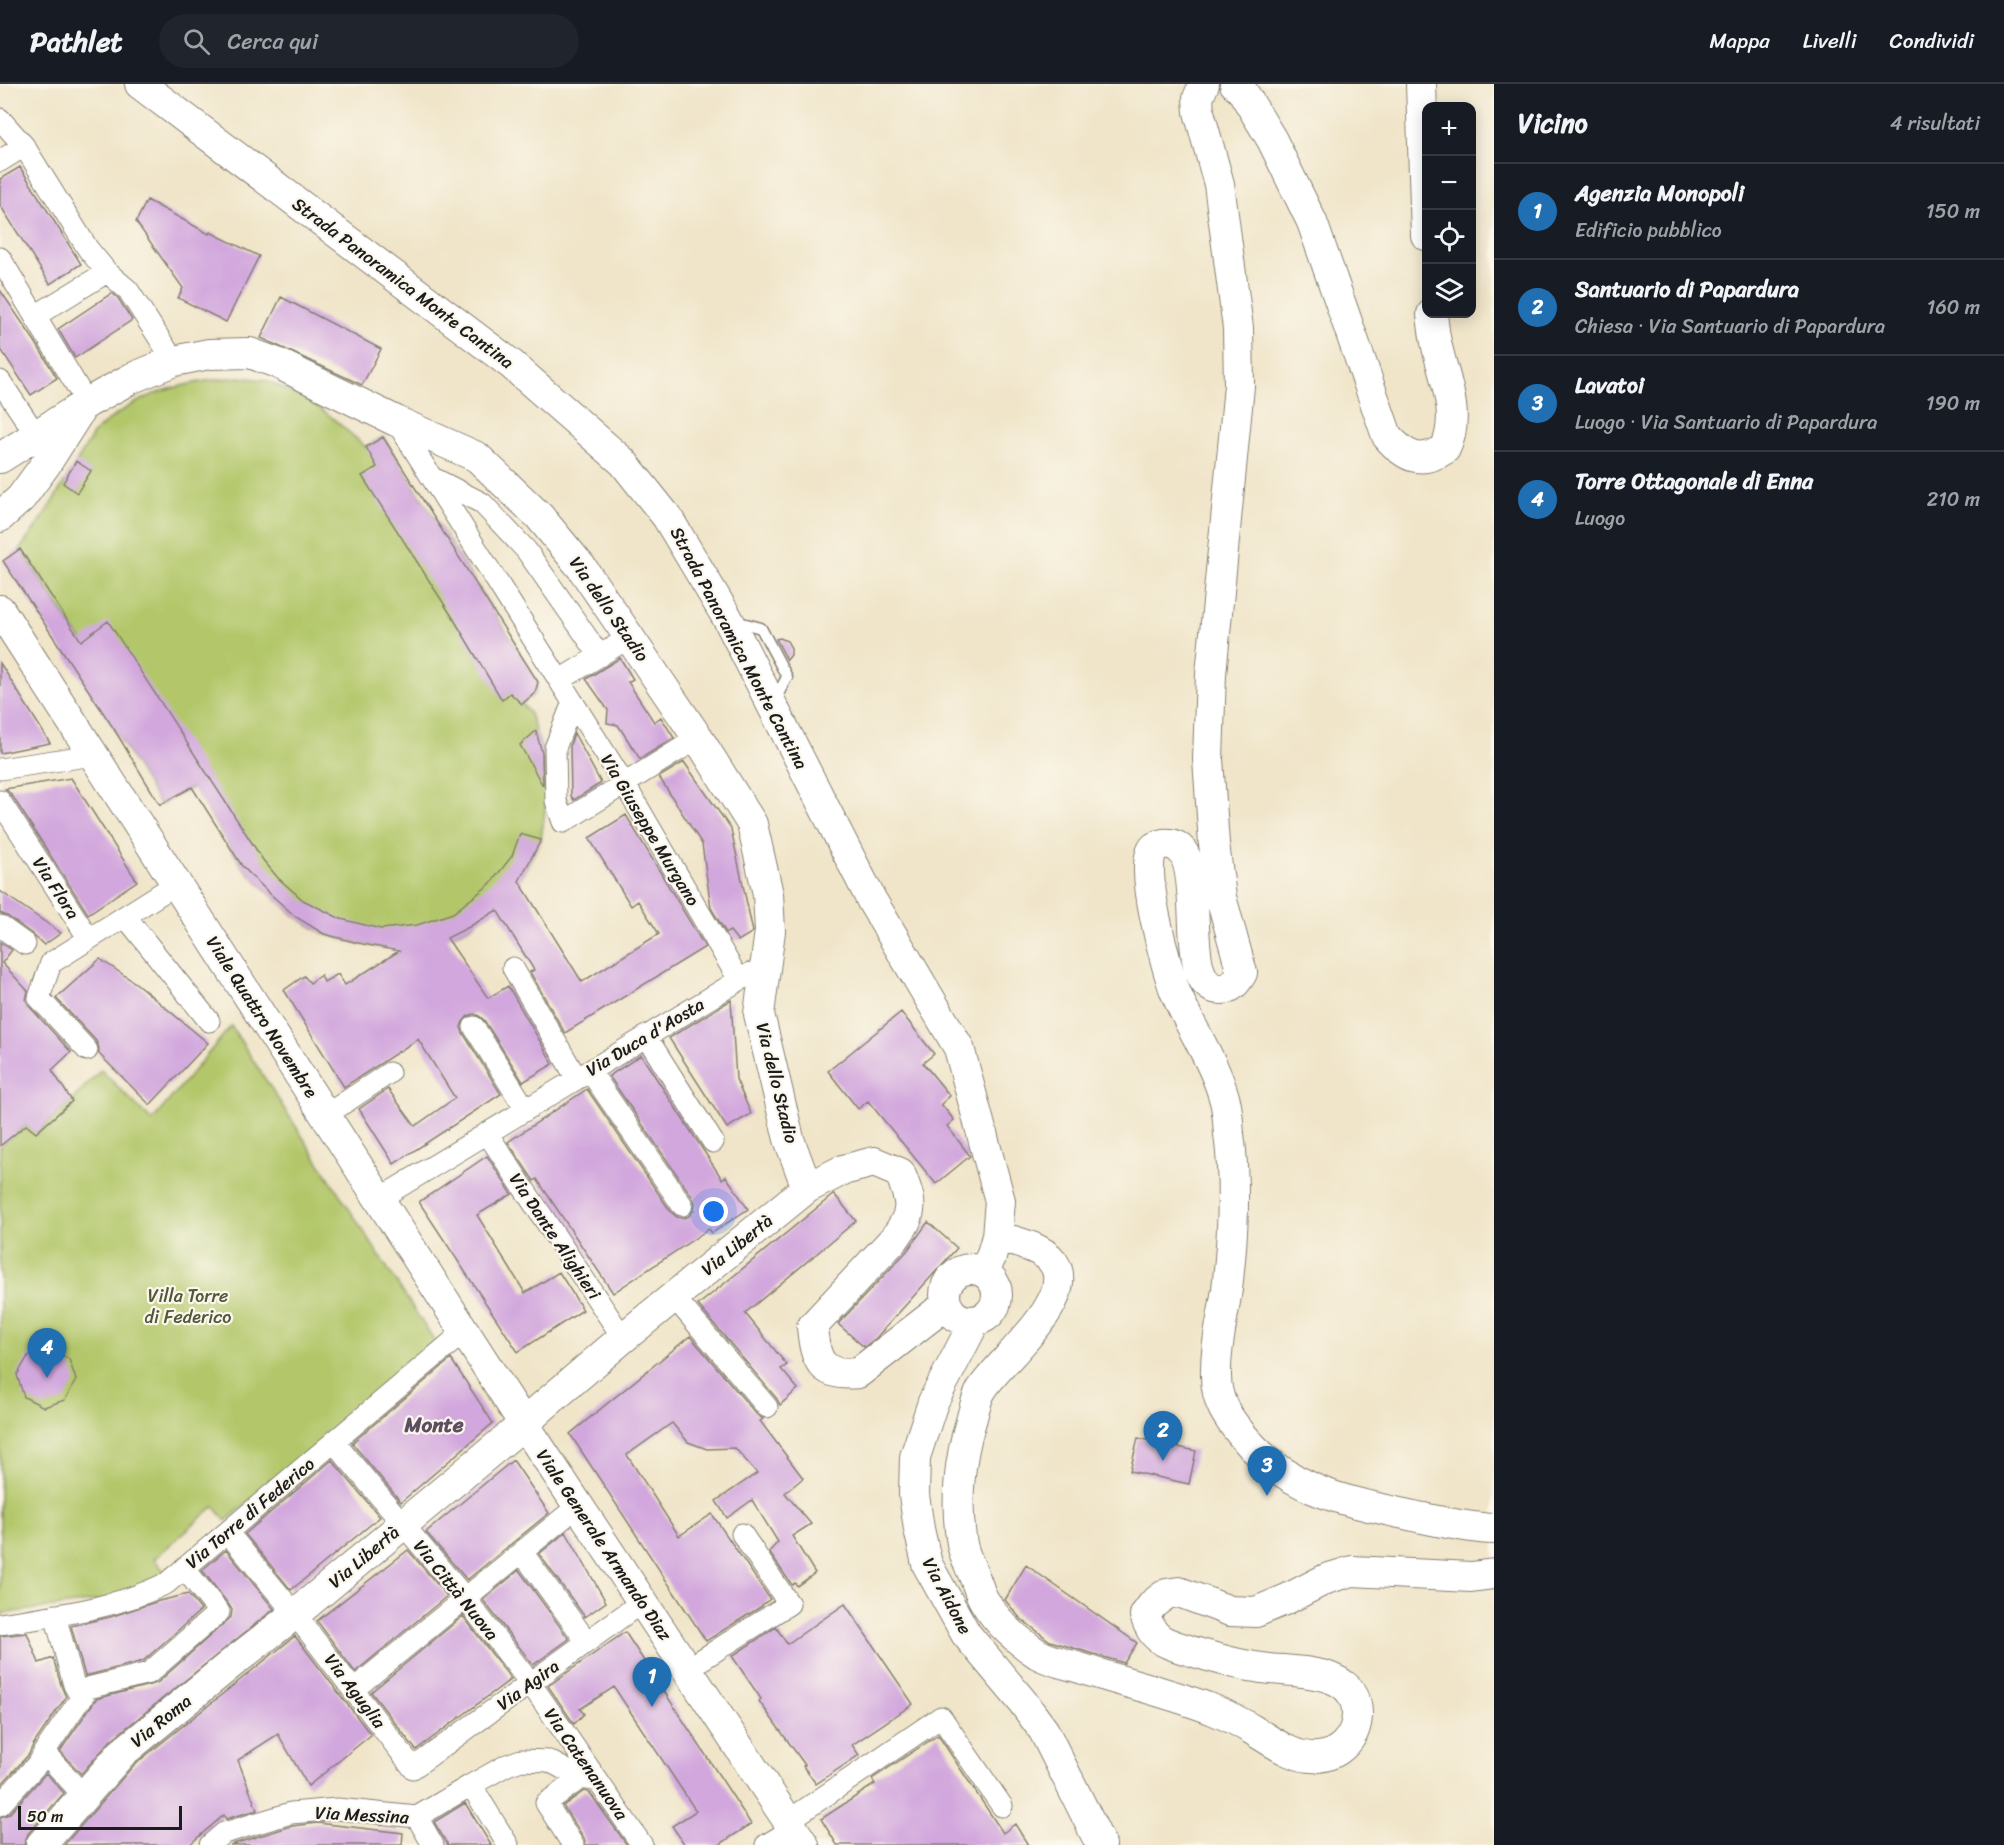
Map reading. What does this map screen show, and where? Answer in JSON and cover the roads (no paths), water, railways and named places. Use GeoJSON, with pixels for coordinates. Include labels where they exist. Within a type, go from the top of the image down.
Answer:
{"type":"FeatureCollection","features":[{"type":"Feature","properties":{"kind":"street","name":"Strada Panoramica Monte Cantina"},"geometry":{"type":"LineString","coordinates":[[140,84],[511,364],[623,462],[667,517],[728,619],[872,901],[959,1048],[1000,1201],[997,1236],[991,1257],[983,1272]]}},
{"type":"Feature","properties":{"kind":"street"},"geometry":{"type":"LineString","coordinates":[[1203,84],[1198,98],[1199,112],[1219,184],[1238,328],[1239,386],[1211,674],[1208,759],[1214,844],[1221,897],[1242,973],[1234,985],[1220,989],[1213,988],[1206,982],[1198,966],[1191,869],[1183,853],[1175,845],[1165,843],[1149,852],[1147,864],[1162,948],[1174,989],[1214,1069],[1227,1113],[1234,1168],[1234,1223],[1217,1353],[1216,1379],[1219,1395],[1225,1416],[1255,1451],[1282,1474],[1320,1493],[1354,1504],[1447,1523],[1494,1529]]}},
{"type":"Feature","properties":{"kind":"street"},"geometry":{"type":"LineString","coordinates":[[1235,84],[1243,92],[1272,140],[1312,222],[1387,436],[1398,448],[1416,457],[1426,458],[1445,449],[1452,429],[1449,391],[1436,343],[1433,318]]}},
{"type":"Feature","properties":{"kind":"street"},"geometry":{"type":"LineString","coordinates":[[1421,84],[1425,210]]}},
{"type":"Feature","properties":{"kind":"street"},"geometry":{"type":"LineString","coordinates":[[0,119],[24,147],[88,249],[107,272],[128,290],[174,361]]}},
{"type":"Feature","properties":{"kind":"street"},"geometry":{"type":"LineString","coordinates":[[0,161],[24,147]]}},
{"type":"Feature","properties":{"kind":"street"},"geometry":{"type":"LineString","coordinates":[[0,258],[85,405],[21,498],[0,517]]}},
{"type":"Feature","properties":{"kind":"street"},"geometry":{"type":"LineString","coordinates":[[35,316],[107,272]]}},
{"type":"Feature","properties":{"kind":"street","name":"Via dello Stadio"},"geometry":{"type":"LineString","coordinates":[[0,458],[132,378],[174,361],[209,354],[250,353],[277,363],[396,421],[477,457],[539,516],[582,568],[698,738],[752,824],[768,894],[770,931],[759,1014],[789,1139],[807,1188]]}},
{"type":"Feature","properties":{"kind":"street"},"geometry":{"type":"LineString","coordinates":[[0,381],[36,435]]}},
{"type":"Feature","properties":{"kind":"street","name":"Via Giuseppe Murgano"},"geometry":{"type":"LineString","coordinates":[[396,421],[625,785],[739,980]]}},
{"type":"Feature","properties":{"kind":"street"},"geometry":{"type":"LineString","coordinates":[[432,478],[482,503],[526,550],[600,656]]}},
{"type":"Feature","properties":{"kind":"street","name":"Viale Quattro Novembre"},"geometry":{"type":"LineString","coordinates":[[1,613],[524,1424]]}},
{"type":"Feature","properties":{"kind":"street"},"geometry":{"type":"LineString","coordinates":[[560,680],[630,637]]}},
{"type":"Feature","properties":{"kind":"street"},"geometry":{"type":"LineString","coordinates":[[573,702],[555,748],[556,801],[563,822],[698,738]]}},
{"type":"Feature","properties":{"kind":"street"},"geometry":{"type":"LineString","coordinates":[[0,769],[93,755]]}},
{"type":"Feature","properties":{"kind":"street","name":"Via Flora"},"geometry":{"type":"LineString","coordinates":[[0,801],[89,939],[176,884]]}},
{"type":"Feature","properties":{"kind":"street"},"geometry":{"type":"LineString","coordinates":[[125,916],[210,1021]]}},
{"type":"Feature","properties":{"kind":"street"},"geometry":{"type":"LineString","coordinates":[[0,926],[25,944]]}},
{"type":"Feature","properties":{"kind":"street"},"geometry":{"type":"LineString","coordinates":[[87,1050],[39,998],[51,963],[89,939]]}},
{"type":"Feature","properties":{"kind":"street","name":"Via Duca d'Aosta"},"geometry":{"type":"LineString","coordinates":[[379,1199],[764,965]]}},
{"type":"Feature","properties":{"kind":"street"},"geometry":{"type":"LineString","coordinates":[[513,969],[583,1075],[682,1205]]}},
{"type":"Feature","properties":{"kind":"street"},"geometry":{"type":"LineString","coordinates":[[474,1027],[526,1110]]}},
{"type":"Feature","properties":{"kind":"street"},"geometry":{"type":"LineString","coordinates":[[646,1036],[713,1142]]}},
{"type":"Feature","properties":{"kind":"street"},"geometry":{"type":"LineString","coordinates":[[326,1115],[389,1073]]}},
{"type":"Feature","properties":{"kind":"street","name":"Via Dante Alighieri"},"geometry":{"type":"LineString","coordinates":[[487,1133],[623,1338]]}},
{"type":"Feature","properties":{"kind":"street","name":"Via Libertà"},"geometry":{"type":"LineString","coordinates":[[296,1614],[524,1424],[623,1338],[807,1188],[843,1170],[874,1162],[900,1173],[910,1197],[906,1223],[894,1239],[812,1327],[814,1347],[824,1368],[840,1375],[858,1373],[947,1304]]}},
{"type":"Feature","properties":{"kind":"street"},"geometry":{"type":"LineString","coordinates":[[997,1236],[1042,1252],[1055,1267],[1058,1284],[1053,1301],[1028,1336],[981,1390],[964,1445],[958,1506],[963,1547],[985,1603],[1009,1632],[1040,1655],[1185,1699],[1248,1726],[1283,1748],[1301,1756],[1328,1755],[1341,1749],[1351,1738],[1356,1724],[1357,1709],[1351,1692],[1337,1680],[1318,1674],[1263,1668],[1220,1660],[1161,1641],[1149,1628],[1145,1615],[1166,1594],[1179,1592],[1230,1611],[1256,1612],[1326,1579],[1352,1571],[1471,1577],[1494,1574]]}},
{"type":"Feature","properties":{"kind":"street"},"geometry":{"type":"LineString","coordinates":[[968,1269],[983,1272],[994,1283],[997,1291],[997,1299],[990,1314],[975,1321],[968,1321],[955,1315],[947,1304],[946,1288],[954,1275],[968,1269]]}},
{"type":"Feature","properties":{"kind":"street"},"geometry":{"type":"LineString","coordinates":[[674,1297],[767,1407]]}},
{"type":"Feature","properties":{"kind":"street","name":"Via Aidone"},"geometry":{"type":"LineString","coordinates":[[975,1321],[933,1402],[915,1457],[914,1495],[927,1564],[966,1634],[1044,1731],[1101,1845]]}},
{"type":"Feature","properties":{"kind":"street","name":"Via Torre di Federico"},"geometry":{"type":"LineString","coordinates":[[0,1624],[106,1606],[144,1595],[167,1583],[465,1331]]}},
{"type":"Feature","properties":{"kind":"street","name":"Viale Generale Armando Diaz"},"geometry":{"type":"LineString","coordinates":[[524,1424],[795,1832]]}},
{"type":"Feature","properties":{"kind":"street","name":"Via Città Nuova"},"geometry":{"type":"LineString","coordinates":[[334,1442],[465,1598],[531,1684]]}},
{"type":"Feature","properties":{"kind":"street"},"geometry":{"type":"LineString","coordinates":[[354,1689],[578,1506]]}},
{"type":"Feature","properties":{"kind":"street","name":"Via Aguglia"},"geometry":{"type":"LineString","coordinates":[[228,1533],[296,1614],[413,1768]]}},
{"type":"Feature","properties":{"kind":"street"},"geometry":{"type":"LineString","coordinates":[[687,1669],[789,1604],[742,1534]]}},
{"type":"Feature","properties":{"kind":"street"},"geometry":{"type":"LineString","coordinates":[[522,1552],[587,1642]]}},
{"type":"Feature","properties":{"kind":"street"},"geometry":{"type":"LineString","coordinates":[[0,1805],[40,1761],[88,1688],[149,1673],[219,1612],[184,1568]]}},
{"type":"Feature","properties":{"kind":"street","name":"Via Agira"},"geometry":{"type":"LineString","coordinates":[[413,1768],[642,1602]]}},
{"type":"Feature","properties":{"kind":"street","name":"Via Roma"},"geometry":{"type":"LineString","coordinates":[[41,1845],[122,1753],[296,1614]]}},
{"type":"Feature","properties":{"kind":"street"},"geometry":{"type":"LineString","coordinates":[[55,1615],[74,1685],[82,1699]]}},
{"type":"Feature","properties":{"kind":"street","name":"Via Catenanuova"},"geometry":{"type":"LineString","coordinates":[[531,1684],[590,1780],[642,1845]]}},
{"type":"Feature","properties":{"kind":"street"},"geometry":{"type":"LineString","coordinates":[[766,1845],[795,1832],[941,1716],[1002,1806]]}},
{"type":"Feature","properties":{"kind":"street"},"geometry":{"type":"LineString","coordinates":[[44,1752],[84,1796]]}},
{"type":"Feature","properties":{"kind":"street"},"geometry":{"type":"LineString","coordinates":[[417,1817],[507,1765],[521,1760],[549,1761],[590,1780]]}},
{"type":"Feature","properties":{"kind":"street"},"geometry":{"type":"LineString","coordinates":[[573,1845],[546,1803],[590,1780]]}},
{"type":"Feature","properties":{"kind":"street"},"geometry":{"type":"LineString","coordinates":[[471,1785],[508,1845]]}},
{"type":"Feature","properties":{"kind":"street","name":"Via Messina"},"geometry":{"type":"LineString","coordinates":[[210,1845],[224,1833],[291,1813],[337,1809],[417,1817],[433,1845]]}},
{"type":"Feature","properties":{"kind":"place","name":"Torre Ottagonale di Enna"},"geometry":{"type":"Point","coordinates":[47,1378]}},
{"type":"Feature","properties":{"kind":"place","name":"Santuario di Papardura"},"geometry":{"type":"Point","coordinates":[1163,1461]}},
{"type":"Feature","properties":{"kind":"place","name":"Lavatoi"},"geometry":{"type":"Point","coordinates":[1267,1496]}},
{"type":"Feature","properties":{"kind":"place","name":"Agenzia Monopoli"},"geometry":{"type":"Point","coordinates":[652,1707]}},
{"type":"Feature","properties":{"kind":"district","name":"Monte"},"geometry":{"type":"Point","coordinates":[434,1425]}},
{"type":"Feature","properties":{"kind":"park label","name":"Villa Torre di Federico"},"geometry":{"type":"Point","coordinates":[188,1306]}}]}
